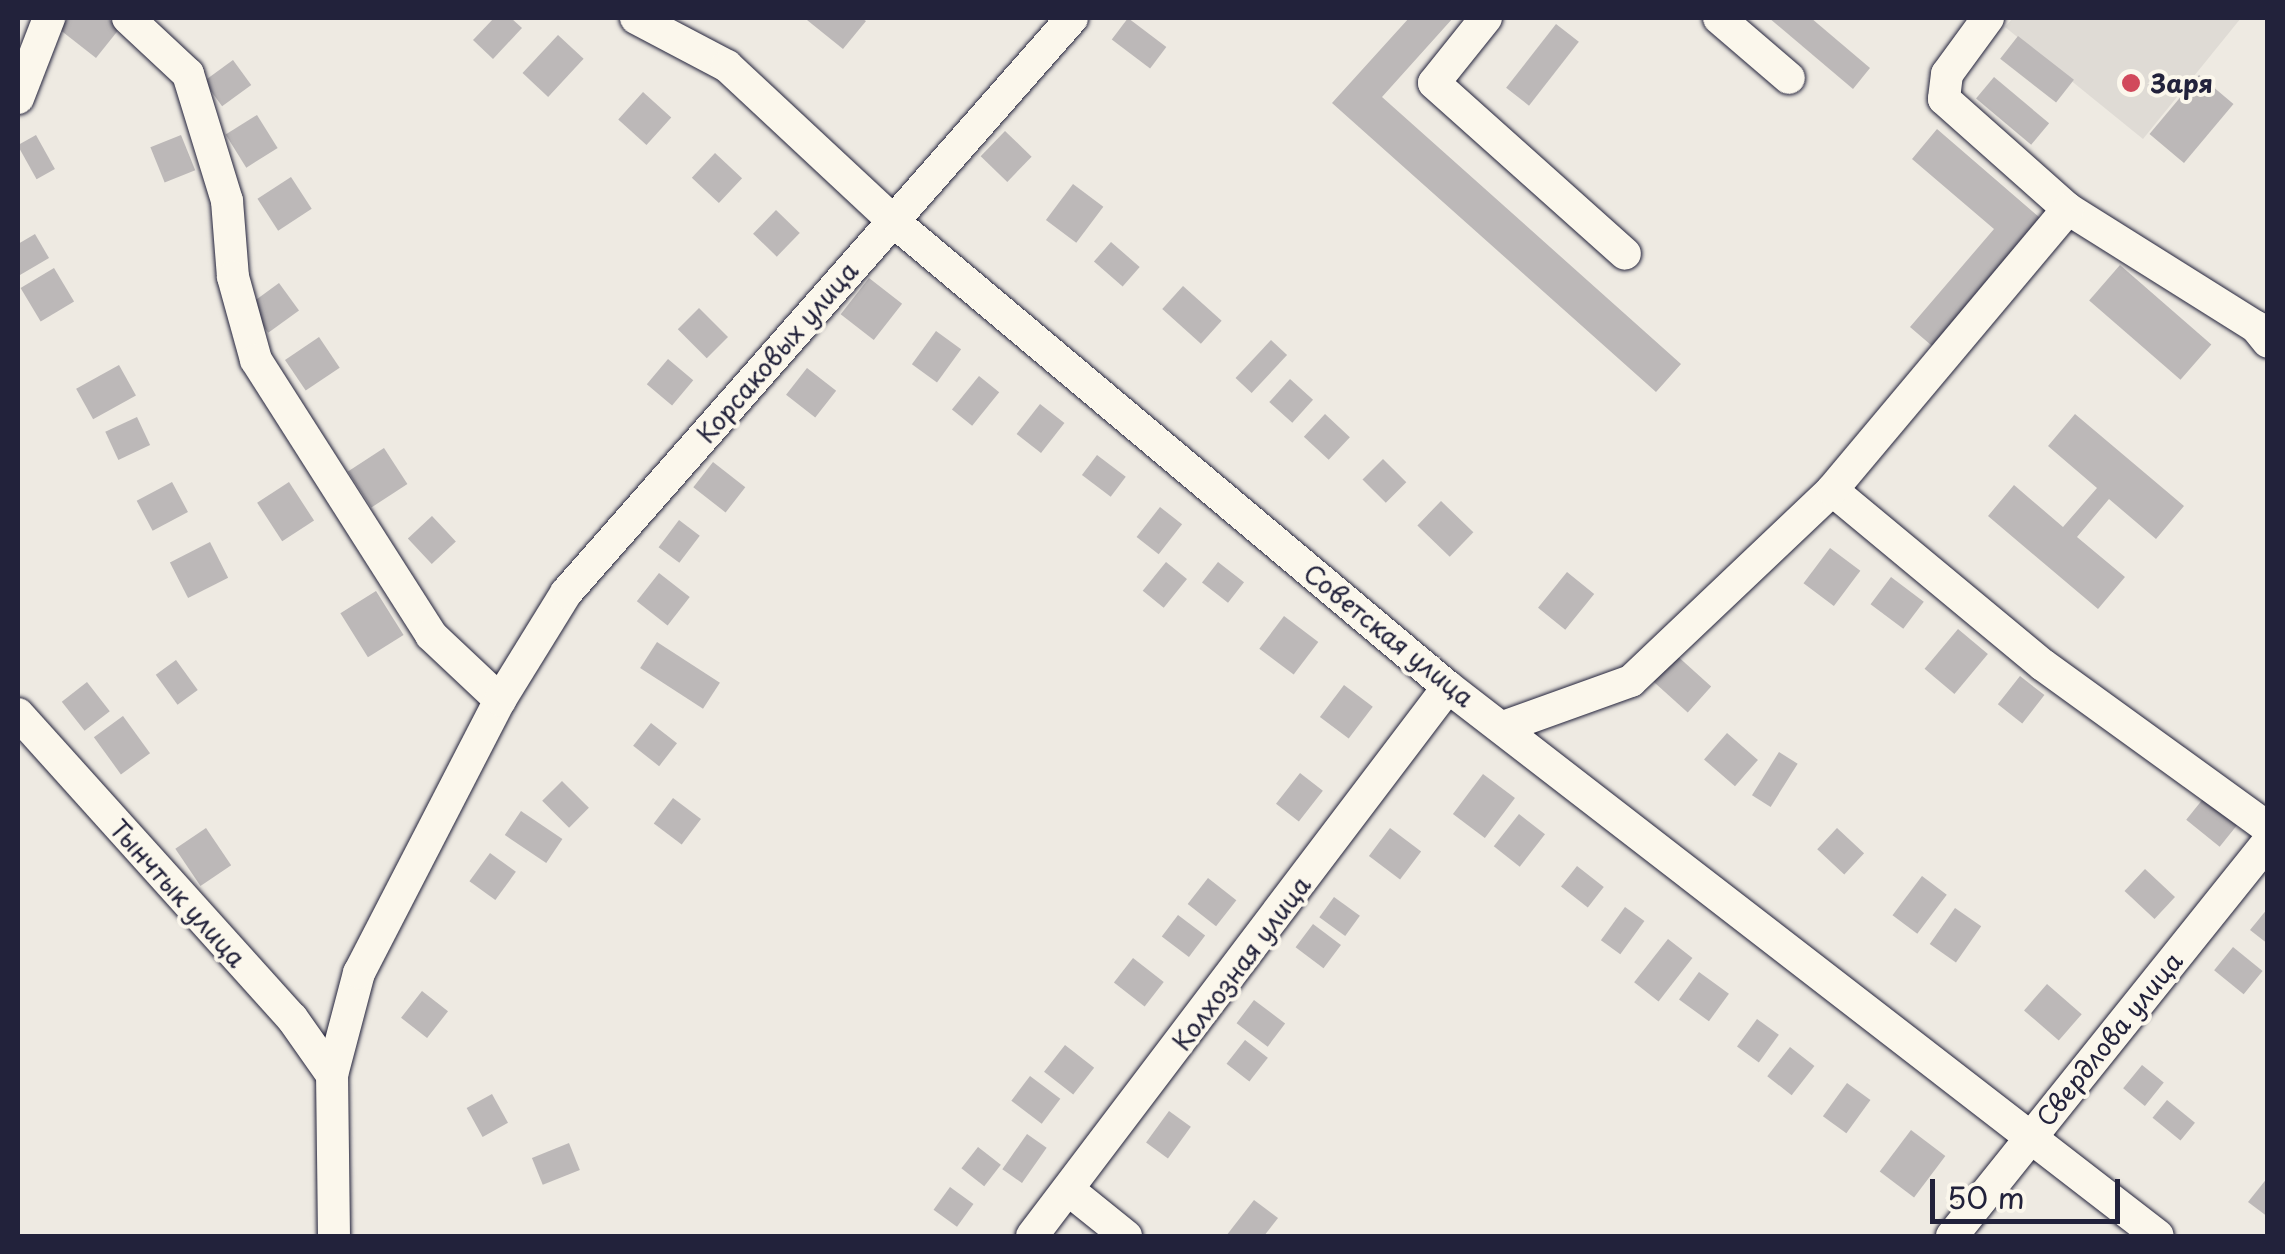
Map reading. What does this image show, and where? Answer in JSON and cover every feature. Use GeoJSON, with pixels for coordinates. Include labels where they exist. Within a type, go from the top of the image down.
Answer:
{"type":"FeatureCollection","features":[{"type":"Feature","properties":{"kind":"street"},"geometry":{"type":"LineString","coordinates":[[18,98],[49,18]]}},
{"type":"Feature","properties":{"kind":"street"},"geometry":{"type":"LineString","coordinates":[[128,18],[188,74],[227,201],[233,277],[256,360],[431,635],[500,700]]}},
{"type":"Feature","properties":{"kind":"street","name":"Советская улица"},"geometry":{"type":"LineString","coordinates":[[636,18],[727,66],[892,220],[1448,687],[2158,1236]]}},
{"type":"Feature","properties":{"kind":"street","name":"Корсаковых улица"},"geometry":{"type":"LineString","coordinates":[[334,1236],[332,1075],[359,972],[500,700],[566,594],[1072,18]]}},
{"type":"Feature","properties":{"kind":"street"},"geometry":{"type":"LineString","coordinates":[[1486,18],[1434,82],[1625,254]]}},
{"type":"Feature","properties":{"kind":"street"},"geometry":{"type":"LineString","coordinates":[[1719,18],[1789,78]]}},
{"type":"Feature","properties":{"kind":"street"},"geometry":{"type":"LineString","coordinates":[[1988,18],[1948,74],[1944,100],[2068,209],[2256,327],[2268,342]]}},
{"type":"Feature","properties":{"kind":"street"},"geometry":{"type":"LineString","coordinates":[[1503,727],[1631,681],[1832,490],[2068,209]]}},
{"type":"Feature","properties":{"kind":"street"},"geometry":{"type":"LineString","coordinates":[[1832,490],[2043,665],[2268,828]]}},
{"type":"Feature","properties":{"kind":"street","name":"Колхозная улица"},"geometry":{"type":"LineString","coordinates":[[1032,1236],[1070,1191],[1448,687]]}},
{"type":"Feature","properties":{"kind":"street","name":"Тынчтык улица"},"geometry":{"type":"LineString","coordinates":[[18,714],[292,1018],[332,1075]]}},
{"type":"Feature","properties":{"kind":"street","name":"Свердлова улица"},"geometry":{"type":"LineString","coordinates":[[1952,1236],[2268,842]]}},
{"type":"Feature","properties":{"kind":"street"},"geometry":{"type":"LineString","coordinates":[[1070,1191],[1126,1236]]}},
{"type":"Feature","properties":{"kind":"shaded area","name":"Заря"},"geometry":{"type":"Polygon","coordinates":[[[2013,18],[2241,18],[2143,139],[2005,27],[2013,18]]]}},
{"type":"Feature","properties":{"kind":"building"},"geometry":{"type":"Polygon","coordinates":[[[68,18],[107,18],[120,28],[96,58],[59,29],[68,18]]]}},
{"type":"Feature","properties":{"kind":"building"},"geometry":{"type":"Polygon","coordinates":[[[494,18],[511,18],[522,28],[493,59],[473,40],[494,18]]]}},
{"type":"Feature","properties":{"kind":"building"},"geometry":{"type":"Polygon","coordinates":[[[1128,18],[1166,47],[1150,68],[1112,40],[1128,18]]]}},
{"type":"Feature","properties":{"kind":"building"},"geometry":{"type":"Polygon","coordinates":[[[1409,18],[1453,18],[1382,97],[1681,364],[1656,392],[1332,103],[1409,18]]]}},
{"type":"Feature","properties":{"kind":"building"},"geometry":{"type":"Polygon","coordinates":[[[1769,18],[1811,18],[1870,68],[1853,89],[1769,18]]]}},
{"type":"Feature","properties":{"kind":"building"},"geometry":{"type":"Polygon","coordinates":[[[807,20],[866,21],[843,49],[807,20]]]}},
{"type":"Feature","properties":{"kind":"building"},"geometry":{"type":"Polygon","coordinates":[[[1556,24],[1579,42],[1529,106],[1506,88],[1556,24]]]}},
{"type":"Feature","properties":{"kind":"building"},"geometry":{"type":"Polygon","coordinates":[[[558,35],[584,59],[548,97],[523,73],[558,35]]]}},
{"type":"Feature","properties":{"kind":"building"},"geometry":{"type":"Polygon","coordinates":[[[2018,36],[2074,80],[2056,103],[2000,59],[2018,36]]]}},
{"type":"Feature","properties":{"kind":"building"},"geometry":{"type":"Polygon","coordinates":[[[233,60],[251,85],[222,106],[204,81],[233,60]]]}},
{"type":"Feature","properties":{"kind":"building"},"geometry":{"type":"Polygon","coordinates":[[[2199,75],[2233,104],[2184,163],[2150,134],[2199,75]]]}},
{"type":"Feature","properties":{"kind":"building"},"geometry":{"type":"Polygon","coordinates":[[[1994,77],[2049,123],[2031,145],[1976,98],[1994,77]]]}},
{"type":"Feature","properties":{"kind":"building"},"geometry":{"type":"Polygon","coordinates":[[[643,92],[671,117],[646,145],[618,119],[643,92]]]}},
{"type":"Feature","properties":{"kind":"building"},"geometry":{"type":"Polygon","coordinates":[[[257,115],[278,148],[246,168],[226,135],[257,115]]]}},
{"type":"Feature","properties":{"kind":"building"},"geometry":{"type":"Polygon","coordinates":[[[1937,129],[2047,224],[1938,351],[1910,327],[1994,229],[1912,159],[1937,129]]]}},
{"type":"Feature","properties":{"kind":"building"},"geometry":{"type":"Polygon","coordinates":[[[1005,131],[1032,157],[1007,182],[981,156],[1005,131]]]}},
{"type":"Feature","properties":{"kind":"building"},"geometry":{"type":"Polygon","coordinates":[[[36,135],[55,169],[37,179],[18,146],[36,135]]]}},
{"type":"Feature","properties":{"kind":"building"},"geometry":{"type":"Polygon","coordinates":[[[181,135],[195,170],[165,183],[150,147],[181,135]]]}},
{"type":"Feature","properties":{"kind":"building"},"geometry":{"type":"Polygon","coordinates":[[[715,153],[742,178],[719,203],[692,178],[715,153]]]}},
{"type":"Feature","properties":{"kind":"building"},"geometry":{"type":"Polygon","coordinates":[[[291,177],[312,209],[278,231],[257,199],[291,177]]]}},
{"type":"Feature","properties":{"kind":"building"},"geometry":{"type":"Polygon","coordinates":[[[1073,184],[1103,207],[1076,243],[1046,220],[1073,184]]]}},
{"type":"Feature","properties":{"kind":"building"},"geometry":{"type":"Polygon","coordinates":[[[776,210],[800,233],[777,257],[753,234],[776,210]]]}},
{"type":"Feature","properties":{"kind":"building"},"geometry":{"type":"Polygon","coordinates":[[[35,234],[49,258],[20,275],[18,244],[35,234]]]}},
{"type":"Feature","properties":{"kind":"building"},"geometry":{"type":"Polygon","coordinates":[[[1111,242],[1140,267],[1123,287],[1094,262],[1111,242]]]}},
{"type":"Feature","properties":{"kind":"building"},"geometry":{"type":"Polygon","coordinates":[[[2120,265],[2211,344],[2180,380],[2089,300],[2120,265]]]}},
{"type":"Feature","properties":{"kind":"building"},"geometry":{"type":"Polygon","coordinates":[[[54,268],[74,301],[41,322],[21,288],[54,268]]]}},
{"type":"Feature","properties":{"kind":"building"},"geometry":{"type":"Polygon","coordinates":[[[869,278],[902,304],[874,340],[841,314],[869,278]]]}},
{"type":"Feature","properties":{"kind":"building"},"geometry":{"type":"Polygon","coordinates":[[[279,283],[299,311],[268,333],[248,305],[279,283]]]}},
{"type":"Feature","properties":{"kind":"building"},"geometry":{"type":"Polygon","coordinates":[[[1183,286],[1222,321],[1201,344],[1162,309],[1183,286]]]}},
{"type":"Feature","properties":{"kind":"building"},"geometry":{"type":"Polygon","coordinates":[[[699,308],[728,337],[707,358],[678,329],[699,308]]]}},
{"type":"Feature","properties":{"kind":"building"},"geometry":{"type":"Polygon","coordinates":[[[936,331],[961,349],[937,382],[912,364],[936,331]]]}},
{"type":"Feature","properties":{"kind":"building"},"geometry":{"type":"Polygon","coordinates":[[[319,337],[340,368],[306,391],[285,360],[319,337]]]}},
{"type":"Feature","properties":{"kind":"building"},"geometry":{"type":"Polygon","coordinates":[[[1271,340],[1287,355],[1252,393],[1236,378],[1271,340]]]}},
{"type":"Feature","properties":{"kind":"building"},"geometry":{"type":"Polygon","coordinates":[[[668,359],[693,380],[672,405],[647,384],[668,359]]]}},
{"type":"Feature","properties":{"kind":"building"},"geometry":{"type":"Polygon","coordinates":[[[119,365],[136,396],[93,419],[76,389],[119,365]]]}},
{"type":"Feature","properties":{"kind":"building"},"geometry":{"type":"Polygon","coordinates":[[[807,368],[836,391],[815,418],[786,395],[807,368]]]}},
{"type":"Feature","properties":{"kind":"building"},"geometry":{"type":"Polygon","coordinates":[[[979,376],[999,392],[972,426],[952,409],[979,376]]]}},
{"type":"Feature","properties":{"kind":"building"},"geometry":{"type":"Polygon","coordinates":[[[1290,379],[1313,400],[1292,423],[1269,402],[1290,379]]]}},
{"type":"Feature","properties":{"kind":"building"},"geometry":{"type":"Polygon","coordinates":[[[1040,404],[1064,423],[1041,453],[1017,434],[1040,404]]]}},
{"type":"Feature","properties":{"kind":"building"},"geometry":{"type":"Polygon","coordinates":[[[1325,414],[1350,437],[1329,460],[1304,437],[1325,414]]]}},
{"type":"Feature","properties":{"kind":"building"},"geometry":{"type":"Polygon","coordinates":[[[2075,414],[2184,506],[2156,539],[2109,499],[2077,537],[2125,577],[2098,609],[1988,516],[2014,485],[2063,527],[2097,488],[2048,446],[2075,414]]]}},
{"type":"Feature","properties":{"kind":"building"},"geometry":{"type":"Polygon","coordinates":[[[137,417],[150,445],[118,460],[105,432],[137,417]]]}},
{"type":"Feature","properties":{"kind":"building"},"geometry":{"type":"Polygon","coordinates":[[[384,448],[407,484],[371,507],[348,471],[384,448]]]}},
{"type":"Feature","properties":{"kind":"building"},"geometry":{"type":"Polygon","coordinates":[[[1097,455],[1126,477],[1111,497],[1082,475],[1097,455]]]}},
{"type":"Feature","properties":{"kind":"building"},"geometry":{"type":"Polygon","coordinates":[[[1383,459],[1406,482],[1386,503],[1362,480],[1383,459]]]}},
{"type":"Feature","properties":{"kind":"building"},"geometry":{"type":"Polygon","coordinates":[[[713,462],[745,487],[726,512],[693,487],[713,462]]]}},
{"type":"Feature","properties":{"kind":"building"},"geometry":{"type":"Polygon","coordinates":[[[172,482],[188,512],[153,531],[137,501],[172,482]]]}},
{"type":"Feature","properties":{"kind":"building"},"geometry":{"type":"Polygon","coordinates":[[[289,482],[314,521],[282,541],[257,503],[289,482]]]}},
{"type":"Feature","properties":{"kind":"building"},"geometry":{"type":"Polygon","coordinates":[[[1441,501],[1473,532],[1450,557],[1417,525],[1441,501]]]}},
{"type":"Feature","properties":{"kind":"building"},"geometry":{"type":"Polygon","coordinates":[[[1160,507],[1182,524],[1159,554],[1137,537],[1160,507]]]}},
{"type":"Feature","properties":{"kind":"building"},"geometry":{"type":"Polygon","coordinates":[[[432,516],[456,542],[432,564],[408,539],[432,516]]]}},
{"type":"Feature","properties":{"kind":"building"},"geometry":{"type":"Polygon","coordinates":[[[679,520],[700,536],[679,563],[659,547],[679,520]]]}},
{"type":"Feature","properties":{"kind":"building"},"geometry":{"type":"Polygon","coordinates":[[[210,542],[228,578],[188,598],[170,562],[210,542]]]}},
{"type":"Feature","properties":{"kind":"building"},"geometry":{"type":"Polygon","coordinates":[[[1830,548],[1860,571],[1834,606],[1804,583],[1830,548]]]}},
{"type":"Feature","properties":{"kind":"building"},"geometry":{"type":"Polygon","coordinates":[[[1166,562],[1187,579],[1164,608],[1143,591],[1166,562]]]}},
{"type":"Feature","properties":{"kind":"building"},"geometry":{"type":"Polygon","coordinates":[[[1218,562],[1244,582],[1228,603],[1202,582],[1218,562]]]}},
{"type":"Feature","properties":{"kind":"building"},"geometry":{"type":"Polygon","coordinates":[[[1567,572],[1594,594],[1565,630],[1538,608],[1567,572]]]}},
{"type":"Feature","properties":{"kind":"building"},"geometry":{"type":"Polygon","coordinates":[[[659,573],[690,597],[668,625],[637,601],[659,573]]]}},
{"type":"Feature","properties":{"kind":"building"},"geometry":{"type":"Polygon","coordinates":[[[1891,577],[1924,602],[1903,629],[1871,604],[1891,577]]]}},
{"type":"Feature","properties":{"kind":"building"},"geometry":{"type":"Polygon","coordinates":[[[376,591],[404,635],[368,657],[340,613],[376,591]]]}},
{"type":"Feature","properties":{"kind":"building"},"geometry":{"type":"Polygon","coordinates":[[[1284,616],[1318,642],[1294,675],[1259,649],[1284,616]]]}},
{"type":"Feature","properties":{"kind":"building"},"geometry":{"type":"Polygon","coordinates":[[[1958,629],[1988,654],[1954,694],[1925,669],[1958,629]]]}},
{"type":"Feature","properties":{"kind":"building"},"geometry":{"type":"Polygon","coordinates":[[[657,642],[720,683],[703,709],[640,668],[657,642]]]}},
{"type":"Feature","properties":{"kind":"building"},"geometry":{"type":"Polygon","coordinates":[[[1674,653],[1711,686],[1688,712],[1651,679],[1674,653]]]}},
{"type":"Feature","properties":{"kind":"building"},"geometry":{"type":"Polygon","coordinates":[[[176,660],[198,690],[178,705],[156,675],[176,660]]]}},
{"type":"Feature","properties":{"kind":"building"},"geometry":{"type":"Polygon","coordinates":[[[2020,676],[2044,695],[2022,723],[1998,704],[2020,676]]]}},
{"type":"Feature","properties":{"kind":"building"},"geometry":{"type":"Polygon","coordinates":[[[87,682],[110,711],[85,731],[62,702],[87,682]]]}},
{"type":"Feature","properties":{"kind":"building"},"geometry":{"type":"Polygon","coordinates":[[[1344,685],[1373,707],[1349,739],[1320,717],[1344,685]]]}},
{"type":"Feature","properties":{"kind":"building"},"geometry":{"type":"Polygon","coordinates":[[[123,716],[150,753],[121,774],[94,737],[123,716]]]}},
{"type":"Feature","properties":{"kind":"building"},"geometry":{"type":"Polygon","coordinates":[[[651,723],[677,743],[659,766],[633,746],[651,723]]]}},
{"type":"Feature","properties":{"kind":"building"},"geometry":{"type":"Polygon","coordinates":[[[1727,733],[1758,760],[1735,786],[1704,759],[1727,733]]]}},
{"type":"Feature","properties":{"kind":"building"},"geometry":{"type":"Polygon","coordinates":[[[1779,752],[1798,764],[1771,807],[1752,795],[1779,752]]]}},
{"type":"Feature","properties":{"kind":"building"},"geometry":{"type":"Polygon","coordinates":[[[1300,773],[1323,791],[1299,822],[1276,804],[1300,773]]]}},
{"type":"Feature","properties":{"kind":"building"},"geometry":{"type":"Polygon","coordinates":[[[1483,774],[1515,798],[1485,838],[1453,814],[1483,774]]]}},
{"type":"Feature","properties":{"kind":"building"},"geometry":{"type":"Polygon","coordinates":[[[562,781],[589,808],[569,828],[542,801],[562,781]]]}},
{"type":"Feature","properties":{"kind":"building"},"geometry":{"type":"Polygon","coordinates":[[[2207,794],[2240,821],[2220,847],[2186,820],[2207,794]]]}},
{"type":"Feature","properties":{"kind":"building"},"geometry":{"type":"Polygon","coordinates":[[[673,798],[701,819],[682,845],[654,824],[673,798]]]}},
{"type":"Feature","properties":{"kind":"building"},"geometry":{"type":"Polygon","coordinates":[[[521,811],[562,839],[546,863],[505,835],[521,811]]]}},
{"type":"Feature","properties":{"kind":"building"},"geometry":{"type":"Polygon","coordinates":[[[1519,814],[1545,834],[1520,867],[1494,846],[1519,814]]]}},
{"type":"Feature","properties":{"kind":"building"},"geometry":{"type":"Polygon","coordinates":[[[206,828],[231,865],[200,886],[175,849],[206,828]]]}},
{"type":"Feature","properties":{"kind":"building"},"geometry":{"type":"Polygon","coordinates":[[[1390,828],[1421,851],[1400,879],[1369,856],[1390,828]]]}},
{"type":"Feature","properties":{"kind":"building"},"geometry":{"type":"Polygon","coordinates":[[[1837,828],[1864,853],[1844,874],[1817,849],[1837,828]]]}},
{"type":"Feature","properties":{"kind":"building"},"geometry":{"type":"Polygon","coordinates":[[[490,853],[516,872],[495,900],[469,881],[490,853]]]}},
{"type":"Feature","properties":{"kind":"building"},"geometry":{"type":"Polygon","coordinates":[[[1577,866],[1604,887],[1588,907],[1561,886],[1577,866]]]}},
{"type":"Feature","properties":{"kind":"building"},"geometry":{"type":"Polygon","coordinates":[[[2145,869],[2175,897],[2155,919],[2125,891],[2145,869]]]}},
{"type":"Feature","properties":{"kind":"building"},"geometry":{"type":"Polygon","coordinates":[[[1922,876],[1947,895],[1917,934],[1893,915],[1922,876]]]}},
{"type":"Feature","properties":{"kind":"building"},"geometry":{"type":"Polygon","coordinates":[[[1208,878],[1236,900],[1216,926],[1188,904],[1208,878]]]}},
{"type":"Feature","properties":{"kind":"building"},"geometry":{"type":"Polygon","coordinates":[[[1334,897],[1360,916],[1345,936],[1319,917],[1334,897]]]}},
{"type":"Feature","properties":{"kind":"building"},"geometry":{"type":"Polygon","coordinates":[[[1625,907],[1644,921],[1620,954],[1601,940],[1625,907]]]}},
{"type":"Feature","properties":{"kind":"building"},"geometry":{"type":"Polygon","coordinates":[[[1955,908],[1981,926],[1956,962],[1930,944],[1955,908]]]}},
{"type":"Feature","properties":{"kind":"building"},"geometry":{"type":"Polygon","coordinates":[[[2268,908],[2268,944],[2250,930],[2268,908]]]}},
{"type":"Feature","properties":{"kind":"building"},"geometry":{"type":"Polygon","coordinates":[[[1178,915],[1205,935],[1189,957],[1162,937],[1178,915]]]}},
{"type":"Feature","properties":{"kind":"building"},"geometry":{"type":"Polygon","coordinates":[[[1313,924],[1341,945],[1323,968],[1296,947],[1313,924]]]}},
{"type":"Feature","properties":{"kind":"building"},"geometry":{"type":"Polygon","coordinates":[[[1668,939],[1692,958],[1659,1001],[1634,982],[1668,939]]]}},
{"type":"Feature","properties":{"kind":"building"},"geometry":{"type":"Polygon","coordinates":[[[2233,947],[2263,971],[2244,994],[2214,970],[2233,947]]]}},
{"type":"Feature","properties":{"kind":"building"},"geometry":{"type":"Polygon","coordinates":[[[1133,958],[1164,982],[1145,1006],[1114,982],[1133,958]]]}},
{"type":"Feature","properties":{"kind":"building"},"geometry":{"type":"Polygon","coordinates":[[[1699,972],[1729,994],[1709,1021],[1679,1000],[1699,972]]]}},
{"type":"Feature","properties":{"kind":"building"},"geometry":{"type":"Polygon","coordinates":[[[2047,984],[2082,1014],[2059,1041],[2024,1010],[2047,984]]]}},
{"type":"Feature","properties":{"kind":"building"},"geometry":{"type":"Polygon","coordinates":[[[422,991],[448,1011],[427,1038],[401,1018],[422,991]]]}},
{"type":"Feature","properties":{"kind":"building"},"geometry":{"type":"Polygon","coordinates":[[[1254,1000],[1285,1023],[1268,1047],[1237,1023],[1254,1000]]]}},
{"type":"Feature","properties":{"kind":"building"},"geometry":{"type":"Polygon","coordinates":[[[1757,1019],[1779,1035],[1759,1062],[1737,1047],[1757,1019]]]}},
{"type":"Feature","properties":{"kind":"building"},"geometry":{"type":"Polygon","coordinates":[[[1245,1040],[1268,1058],[1249,1081],[1227,1064],[1245,1040]]]}},
{"type":"Feature","properties":{"kind":"building"},"geometry":{"type":"Polygon","coordinates":[[[1065,1045],[1094,1068],[1073,1095],[1044,1072],[1065,1045]]]}},
{"type":"Feature","properties":{"kind":"building"},"geometry":{"type":"Polygon","coordinates":[[[1790,1047],[1814,1066],[1792,1095],[1767,1076],[1790,1047]]]}},
{"type":"Feature","properties":{"kind":"building"},"geometry":{"type":"Polygon","coordinates":[[[2142,1065],[2164,1083],[2145,1106],[2123,1088],[2142,1065]]]}},
{"type":"Feature","properties":{"kind":"building"},"geometry":{"type":"Polygon","coordinates":[[[1030,1076],[1060,1099],[1042,1124],[1011,1101],[1030,1076]]]}},
{"type":"Feature","properties":{"kind":"building"},"geometry":{"type":"Polygon","coordinates":[[[1847,1083],[1870,1100],[1846,1133],[1823,1116],[1847,1083]]]}},
{"type":"Feature","properties":{"kind":"building"},"geometry":{"type":"Polygon","coordinates":[[[492,1094],[508,1123],[483,1137],[467,1108],[492,1094]]]}},
{"type":"Feature","properties":{"kind":"building"},"geometry":{"type":"Polygon","coordinates":[[[2167,1100],[2195,1123],[2181,1141],[2153,1118],[2167,1100]]]}},
{"type":"Feature","properties":{"kind":"building"},"geometry":{"type":"Polygon","coordinates":[[[1169,1111],[1191,1127],[1168,1158],[1146,1143],[1169,1111]]]}},
{"type":"Feature","properties":{"kind":"building"},"geometry":{"type":"Polygon","coordinates":[[[1911,1130],[1945,1156],[1914,1197],[1880,1172],[1911,1130]]]}},
{"type":"Feature","properties":{"kind":"building"},"geometry":{"type":"Polygon","coordinates":[[[1027,1134],[1047,1148],[1022,1183],[1002,1169],[1027,1134]]]}},
{"type":"Feature","properties":{"kind":"building"},"geometry":{"type":"Polygon","coordinates":[[[569,1143],[580,1170],[543,1185],[532,1158],[569,1143]]]}},
{"type":"Feature","properties":{"kind":"building"},"geometry":{"type":"Polygon","coordinates":[[[978,1147],[1001,1165],[984,1186],[961,1168],[978,1147]]]}},
{"type":"Feature","properties":{"kind":"building"},"geometry":{"type":"Polygon","coordinates":[[[2268,1177],[2268,1217],[2248,1202],[2268,1177]]]}},
{"type":"Feature","properties":{"kind":"building"},"geometry":{"type":"Polygon","coordinates":[[[950,1187],[973,1204],[957,1227],[934,1210],[950,1187]]]}},
{"type":"Feature","properties":{"kind":"building"},"geometry":{"type":"Polygon","coordinates":[[[1254,1200],[1278,1218],[1264,1236],[1226,1236],[1254,1200]]]}},
{"type":"Feature","properties":{"kind":"place","name":"Заря"},"geometry":{"type":"Point","coordinates":[2131,83]}}]}
